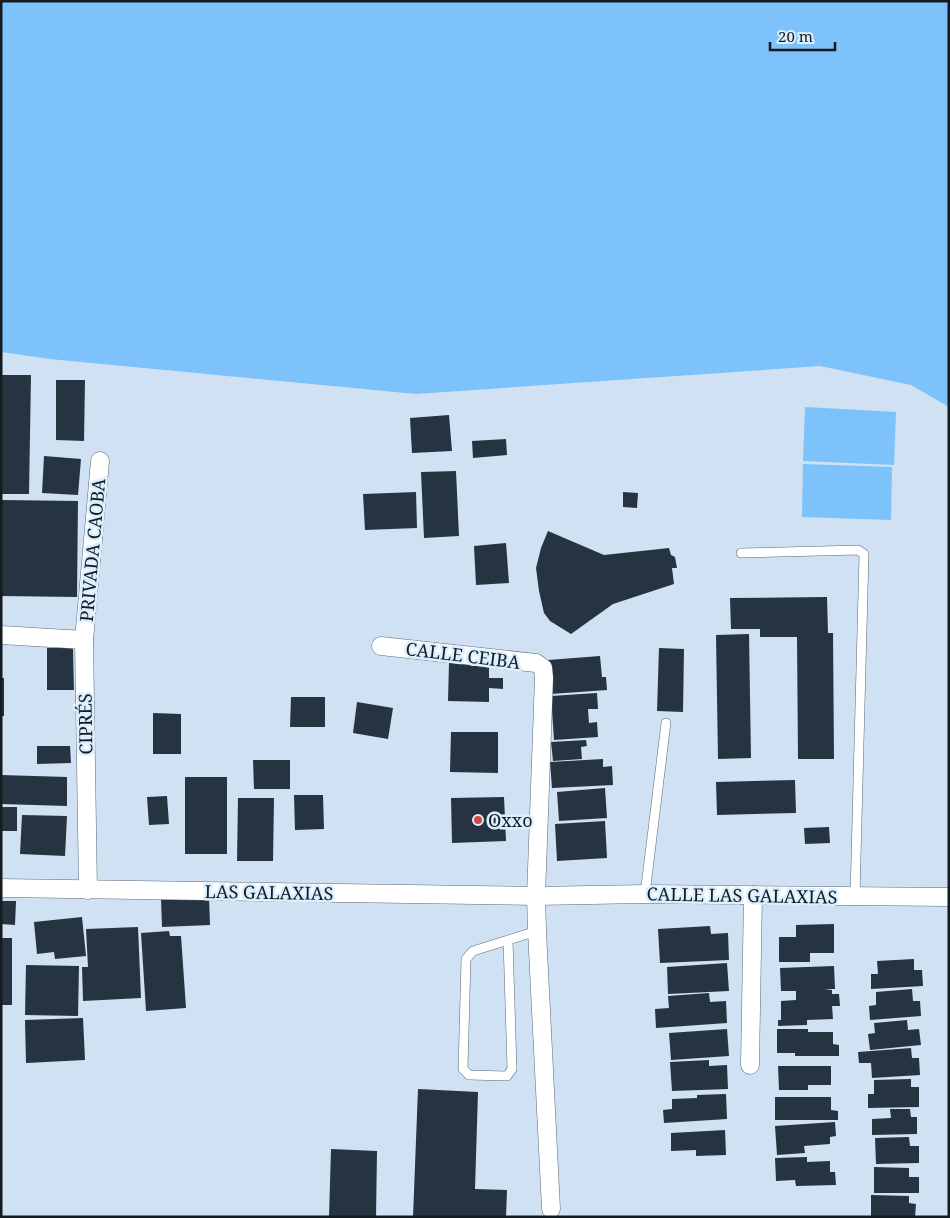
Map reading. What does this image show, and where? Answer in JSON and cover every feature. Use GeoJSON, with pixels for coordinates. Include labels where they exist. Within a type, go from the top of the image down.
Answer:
{"type":"FeatureCollection","features":[{"type":"Feature","properties":{"kind":"street","name":"PRIVADA CAOBA"},"geometry":{"type":"LineString","coordinates":[[84,640],[100,461]]}},
{"type":"Feature","properties":{"kind":"street"},"geometry":{"type":"LineString","coordinates":[[1,635],[84,640]]}},
{"type":"Feature","properties":{"kind":"street","name":"CIPRÉS"},"geometry":{"type":"LineString","coordinates":[[84,640],[88,890]]}},
{"type":"Feature","properties":{"kind":"street","name":"CALLE CEIBA"},"geometry":{"type":"LineString","coordinates":[[381,646],[536,663],[543,668],[544,688],[536,896]]}},
{"type":"Feature","properties":{"kind":"street","name":"LAS GALAXIAS"},"geometry":{"type":"LineString","coordinates":[[1,888],[536,896]]}},
{"type":"Feature","properties":{"kind":"street","name":"CALLE LAS GALAXIAS"},"geometry":{"type":"LineString","coordinates":[[536,896],[645,894],[949,897]]}},
{"type":"Feature","properties":{"kind":"street"},"geometry":{"type":"LineString","coordinates":[[750,1065],[753,895]]}},
{"type":"Feature","properties":{"kind":"street"},"geometry":{"type":"LineString","coordinates":[[536,896],[551,1209]]}},
{"type":"Feature","properties":{"kind":"lane"},"geometry":{"type":"LineString","coordinates":[[741,553],[858,550],[864,554],[855,896]]}},
{"type":"Feature","properties":{"kind":"lane"},"geometry":{"type":"LineString","coordinates":[[645,894],[666,723]]}},
{"type":"Feature","properties":{"kind":"lane"},"geometry":{"type":"LineString","coordinates":[[508,940],[512,1069],[507,1076],[469,1076],[464,1069],[466,959],[473,951],[508,940],[537,931]]}},
{"type":"Feature","properties":{"kind":"shaded area"},"geometry":{"type":"Polygon","coordinates":[[[1,1],[949,1],[949,407],[911,385],[820,366],[416,394],[50,359],[1,352],[1,1]]]}},
{"type":"Feature","properties":{"kind":"shaded area"},"geometry":{"type":"Polygon","coordinates":[[[805,407],[896,412],[894,465],[803,461],[805,407]]]}},
{"type":"Feature","properties":{"kind":"shaded area"},"geometry":{"type":"Polygon","coordinates":[[[803,464],[892,467],[891,520],[802,517],[803,464]]]}},
{"type":"Feature","properties":{"kind":"building"},"geometry":{"type":"Polygon","coordinates":[[[1,375],[31,375],[29,494],[1,494],[1,375]]]}},
{"type":"Feature","properties":{"kind":"building"},"geometry":{"type":"Polygon","coordinates":[[[56,380],[85,380],[84,441],[56,440],[56,380]]]}},
{"type":"Feature","properties":{"kind":"building"},"geometry":{"type":"Polygon","coordinates":[[[449,415],[452,451],[412,453],[410,418],[449,415]]]}},
{"type":"Feature","properties":{"kind":"building"},"geometry":{"type":"Polygon","coordinates":[[[506,439],[507,455],[473,458],[472,441],[506,439]]]}},
{"type":"Feature","properties":{"kind":"building"},"geometry":{"type":"Polygon","coordinates":[[[44,456],[81,459],[78,495],[42,493],[44,456]]]}},
{"type":"Feature","properties":{"kind":"building"},"geometry":{"type":"Polygon","coordinates":[[[456,471],[459,536],[424,538],[421,472],[456,471]]]}},
{"type":"Feature","properties":{"kind":"building"},"geometry":{"type":"Polygon","coordinates":[[[416,492],[417,528],[365,530],[363,494],[416,492]]]}},
{"type":"Feature","properties":{"kind":"building"},"geometry":{"type":"Polygon","coordinates":[[[623,492],[638,493],[637,508],[623,507],[623,492]]]}},
{"type":"Feature","properties":{"kind":"building"},"geometry":{"type":"Polygon","coordinates":[[[1,500],[78,501],[77,597],[1,596],[1,500]]]}},
{"type":"Feature","properties":{"kind":"building"},"geometry":{"type":"Polygon","coordinates":[[[548,531],[604,555],[669,548],[671,555],[675,557],[677,568],[672,568],[674,584],[613,604],[571,634],[550,621],[544,613],[539,591],[536,568],[548,531]]]}},
{"type":"Feature","properties":{"kind":"building"},"geometry":{"type":"Polygon","coordinates":[[[506,543],[509,583],[476,585],[474,546],[506,543]]]}},
{"type":"Feature","properties":{"kind":"building"},"geometry":{"type":"Polygon","coordinates":[[[827,597],[828,633],[833,633],[834,759],[798,759],[797,637],[760,637],[760,629],[731,629],[730,598],[827,597]]]}},
{"type":"Feature","properties":{"kind":"building"},"geometry":{"type":"Polygon","coordinates":[[[749,634],[751,758],[718,759],[716,635],[749,634]]]}},
{"type":"Feature","properties":{"kind":"building"},"geometry":{"type":"Polygon","coordinates":[[[47,648],[73,648],[74,690],[47,690],[47,648]]]}},
{"type":"Feature","properties":{"kind":"building"},"geometry":{"type":"Polygon","coordinates":[[[659,648],[684,649],[683,712],[657,711],[659,648]]]}},
{"type":"Feature","properties":{"kind":"building"},"geometry":{"type":"Polygon","coordinates":[[[600,656],[602,677],[606,677],[607,690],[551,694],[548,660],[600,656]]]}},
{"type":"Feature","properties":{"kind":"building"},"geometry":{"type":"Polygon","coordinates":[[[449,663],[489,664],[489,678],[503,678],[503,689],[489,688],[489,702],[448,701],[449,663]]]}},
{"type":"Feature","properties":{"kind":"building"},"geometry":{"type":"Polygon","coordinates":[[[1,678],[4,678],[4,716],[1,716],[1,678]]]}},
{"type":"Feature","properties":{"kind":"building"},"geometry":{"type":"Polygon","coordinates":[[[597,693],[598,709],[588,709],[589,723],[597,722],[598,737],[554,740],[551,696],[597,693]]]}},
{"type":"Feature","properties":{"kind":"building"},"geometry":{"type":"Polygon","coordinates":[[[291,697],[325,697],[325,727],[290,727],[291,697]]]}},
{"type":"Feature","properties":{"kind":"building"},"geometry":{"type":"Polygon","coordinates":[[[357,702],[393,708],[388,739],[353,733],[357,702]]]}},
{"type":"Feature","properties":{"kind":"building"},"geometry":{"type":"Polygon","coordinates":[[[153,713],[181,714],[181,754],[153,754],[153,713]]]}},
{"type":"Feature","properties":{"kind":"building"},"geometry":{"type":"Polygon","coordinates":[[[451,732],[498,732],[498,773],[450,772],[451,732]]]}},
{"type":"Feature","properties":{"kind":"building"},"geometry":{"type":"Polygon","coordinates":[[[586,740],[587,746],[581,747],[582,759],[553,761],[551,742],[586,740]]]}},
{"type":"Feature","properties":{"kind":"building"},"geometry":{"type":"Polygon","coordinates":[[[37,746],[70,746],[71,763],[37,764],[37,746]]]}},
{"type":"Feature","properties":{"kind":"building"},"geometry":{"type":"Polygon","coordinates":[[[603,759],[603,767],[612,766],[613,785],[552,788],[550,762],[603,759]]]}},
{"type":"Feature","properties":{"kind":"building"},"geometry":{"type":"Polygon","coordinates":[[[253,760],[290,760],[290,789],[254,789],[253,760]]]}},
{"type":"Feature","properties":{"kind":"building"},"geometry":{"type":"Polygon","coordinates":[[[1,775],[67,777],[67,806],[1,804],[1,775]]]}},
{"type":"Feature","properties":{"kind":"building"},"geometry":{"type":"Polygon","coordinates":[[[185,777],[227,777],[227,854],[185,854],[185,777]]]}},
{"type":"Feature","properties":{"kind":"building"},"geometry":{"type":"Polygon","coordinates":[[[795,780],[796,813],[717,815],[716,782],[795,780]]]}},
{"type":"Feature","properties":{"kind":"building"},"geometry":{"type":"Polygon","coordinates":[[[605,788],[607,818],[559,821],[557,792],[605,788]]]}},
{"type":"Feature","properties":{"kind":"building"},"geometry":{"type":"Polygon","coordinates":[[[294,795],[323,795],[324,829],[295,830],[294,795]]]}},
{"type":"Feature","properties":{"kind":"building"},"geometry":{"type":"Polygon","coordinates":[[[167,796],[169,824],[149,825],[147,797],[167,796]]]}},
{"type":"Feature","properties":{"kind":"building","name":"Oxxo"},"geometry":{"type":"Polygon","coordinates":[[[504,797],[506,841],[452,843],[451,798],[504,797]]]}},
{"type":"Feature","properties":{"kind":"building"},"geometry":{"type":"Polygon","coordinates":[[[238,798],[274,798],[273,861],[237,861],[238,798]]]}},
{"type":"Feature","properties":{"kind":"building"},"geometry":{"type":"Polygon","coordinates":[[[1,807],[17,807],[17,831],[1,831],[1,807]]]}},
{"type":"Feature","properties":{"kind":"building"},"geometry":{"type":"Polygon","coordinates":[[[22,815],[67,816],[65,856],[20,854],[22,815]]]}},
{"type":"Feature","properties":{"kind":"building"},"geometry":{"type":"Polygon","coordinates":[[[605,821],[607,858],[557,861],[555,824],[605,821]]]}},
{"type":"Feature","properties":{"kind":"building"},"geometry":{"type":"Polygon","coordinates":[[[829,827],[830,843],[805,844],[804,828],[829,827]]]}},
{"type":"Feature","properties":{"kind":"building"},"geometry":{"type":"Polygon","coordinates":[[[209,897],[210,925],[162,927],[161,899],[209,897]]]}},
{"type":"Feature","properties":{"kind":"building"},"geometry":{"type":"Polygon","coordinates":[[[1,901],[16,901],[15,925],[1,924],[1,901]]]}},
{"type":"Feature","properties":{"kind":"building"},"geometry":{"type":"Polygon","coordinates":[[[82,917],[86,956],[55,959],[54,952],[37,954],[34,922],[82,917]]]}},
{"type":"Feature","properties":{"kind":"building"},"geometry":{"type":"Polygon","coordinates":[[[834,924],[834,953],[810,953],[810,962],[779,962],[779,937],[796,937],[796,925],[834,924]]]}},
{"type":"Feature","properties":{"kind":"building"},"geometry":{"type":"Polygon","coordinates":[[[710,926],[711,934],[728,933],[729,960],[660,963],[658,929],[710,926]]]}},
{"type":"Feature","properties":{"kind":"building"},"geometry":{"type":"Polygon","coordinates":[[[138,927],[141,998],[83,1001],[82,967],[88,967],[86,929],[138,927]]]}},
{"type":"Feature","properties":{"kind":"building"},"geometry":{"type":"Polygon","coordinates":[[[169,931],[170,936],[181,936],[186,1008],[146,1011],[141,933],[169,931]]]}},
{"type":"Feature","properties":{"kind":"building"},"geometry":{"type":"Polygon","coordinates":[[[1,938],[12,938],[12,1005],[1,1005],[1,938]]]}},
{"type":"Feature","properties":{"kind":"building"},"geometry":{"type":"Polygon","coordinates":[[[914,959],[914,970],[922,970],[923,986],[871,989],[871,974],[878,974],[877,961],[914,959]]]}},
{"type":"Feature","properties":{"kind":"building"},"geometry":{"type":"Polygon","coordinates":[[[727,963],[729,991],[668,994],[667,967],[727,963]]]}},
{"type":"Feature","properties":{"kind":"building"},"geometry":{"type":"Polygon","coordinates":[[[26,965],[79,966],[78,1016],[25,1015],[26,965]]]}},
{"type":"Feature","properties":{"kind":"building"},"geometry":{"type":"Polygon","coordinates":[[[834,966],[835,989],[824,989],[832,990],[832,994],[839,994],[840,1006],[832,1006],[833,1019],[807,1020],[807,1025],[778,1026],[778,1020],[781,1020],[781,1001],[796,1000],[796,991],[781,991],[780,968],[834,966]]]}},
{"type":"Feature","properties":{"kind":"building"},"geometry":{"type":"Polygon","coordinates":[[[912,989],[913,1001],[920,1001],[921,1016],[870,1020],[869,1006],[876,1005],[876,992],[912,989]]]}},
{"type":"Feature","properties":{"kind":"building"},"geometry":{"type":"Polygon","coordinates":[[[709,993],[710,1002],[726,1001],[727,1023],[656,1028],[655,1009],[669,1008],[668,996],[709,993]]]}},
{"type":"Feature","properties":{"kind":"building"},"geometry":{"type":"Polygon","coordinates":[[[83,1018],[85,1060],[26,1063],[25,1020],[83,1018]]]}},
{"type":"Feature","properties":{"kind":"building"},"geometry":{"type":"Polygon","coordinates":[[[907,1020],[908,1030],[919,1029],[921,1045],[870,1050],[868,1034],[875,1033],[874,1023],[907,1020]]]}},
{"type":"Feature","properties":{"kind":"building"},"geometry":{"type":"Polygon","coordinates":[[[727,1029],[729,1056],[671,1060],[669,1033],[727,1029]]]}},
{"type":"Feature","properties":{"kind":"building"},"geometry":{"type":"Polygon","coordinates":[[[777,1029],[808,1029],[808,1032],[833,1032],[833,1044],[839,1045],[839,1056],[795,1056],[795,1053],[777,1053],[777,1029]]]}},
{"type":"Feature","properties":{"kind":"building"},"geometry":{"type":"Polygon","coordinates":[[[911,1048],[912,1058],[919,1058],[920,1075],[872,1078],[871,1063],[859,1063],[858,1052],[911,1048]]]}},
{"type":"Feature","properties":{"kind":"building"},"geometry":{"type":"Polygon","coordinates":[[[709,1060],[709,1066],[727,1065],[728,1089],[672,1091],[670,1062],[709,1060]]]}},
{"type":"Feature","properties":{"kind":"building"},"geometry":{"type":"Polygon","coordinates":[[[778,1066],[831,1066],[831,1085],[808,1085],[808,1090],[779,1090],[778,1066]]]}},
{"type":"Feature","properties":{"kind":"building"},"geometry":{"type":"Polygon","coordinates":[[[911,1079],[911,1087],[919,1087],[919,1107],[868,1108],[868,1094],[874,1094],[874,1080],[911,1079]]]}},
{"type":"Feature","properties":{"kind":"building"},"geometry":{"type":"Polygon","coordinates":[[[418,1089],[478,1092],[475,1189],[507,1190],[506,1217],[413,1217],[418,1089]]]}},
{"type":"Feature","properties":{"kind":"building"},"geometry":{"type":"Polygon","coordinates":[[[726,1094],[727,1119],[664,1123],[663,1110],[672,1109],[672,1099],[697,1098],[697,1095],[726,1094]]]}},
{"type":"Feature","properties":{"kind":"building"},"geometry":{"type":"Polygon","coordinates":[[[775,1097],[831,1097],[831,1110],[838,1111],[838,1120],[775,1120],[775,1097]]]}},
{"type":"Feature","properties":{"kind":"building"},"geometry":{"type":"Polygon","coordinates":[[[890,1109],[910,1109],[911,1117],[917,1117],[917,1134],[872,1135],[872,1119],[891,1118],[890,1109]]]}},
{"type":"Feature","properties":{"kind":"building"},"geometry":{"type":"Polygon","coordinates":[[[835,1122],[836,1136],[830,1137],[830,1144],[804,1146],[805,1153],[777,1155],[775,1126],[835,1122]]]}},
{"type":"Feature","properties":{"kind":"building"},"geometry":{"type":"Polygon","coordinates":[[[725,1130],[726,1155],[696,1156],[696,1150],[671,1151],[671,1133],[725,1130]]]}},
{"type":"Feature","properties":{"kind":"building"},"geometry":{"type":"Polygon","coordinates":[[[909,1137],[910,1146],[919,1146],[919,1163],[876,1164],[875,1138],[909,1137]]]}},
{"type":"Feature","properties":{"kind":"building"},"geometry":{"type":"Polygon","coordinates":[[[331,1149],[377,1151],[376,1217],[329,1217],[331,1149]]]}},
{"type":"Feature","properties":{"kind":"building"},"geometry":{"type":"Polygon","coordinates":[[[807,1157],[807,1162],[830,1161],[830,1172],[835,1172],[836,1185],[796,1186],[795,1180],[776,1181],[775,1158],[807,1157]]]}},
{"type":"Feature","properties":{"kind":"building"},"geometry":{"type":"Polygon","coordinates":[[[874,1167],[909,1168],[909,1177],[919,1177],[919,1193],[874,1193],[874,1167]]]}},
{"type":"Feature","properties":{"kind":"building"},"geometry":{"type":"Polygon","coordinates":[[[871,1195],[909,1196],[909,1203],[916,1204],[915,1217],[871,1217],[871,1195]]]}},
{"type":"Feature","properties":{"kind":"place","name":"Oxxo"},"geometry":{"type":"Point","coordinates":[478,820]}}]}
